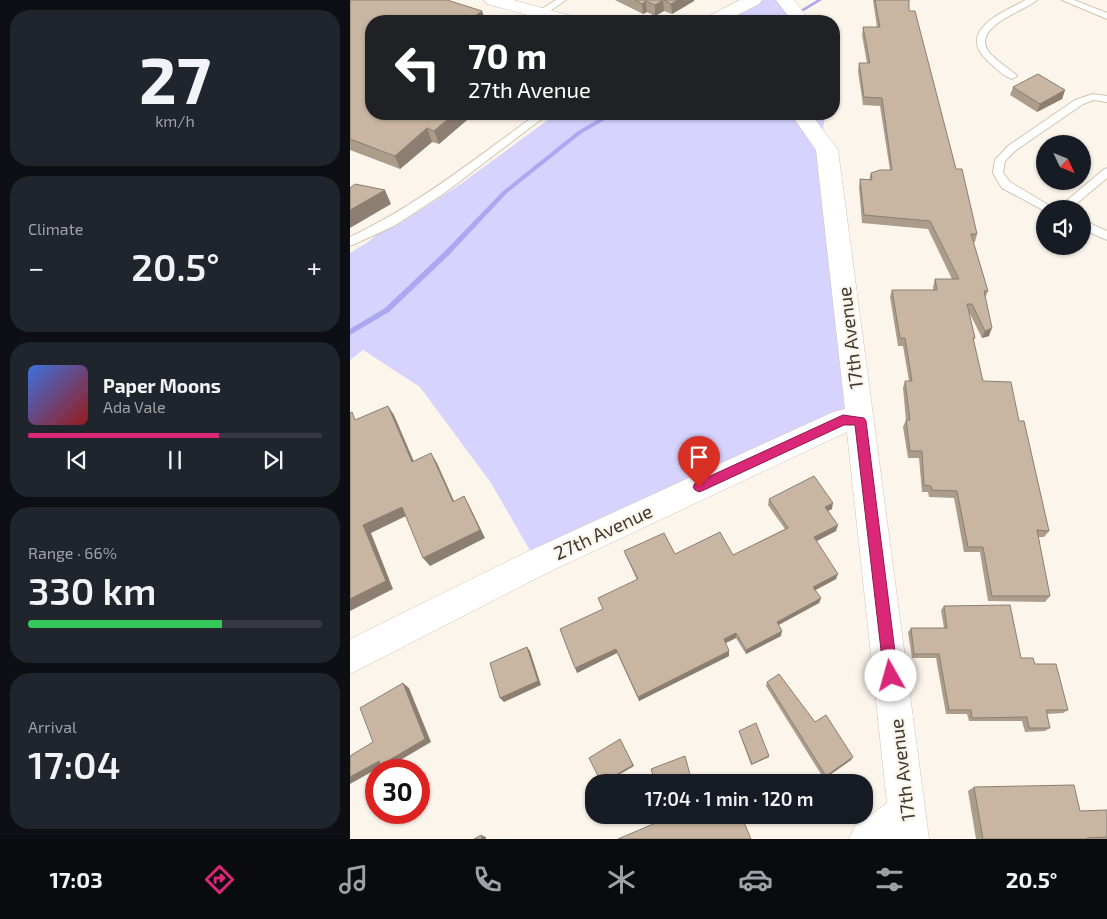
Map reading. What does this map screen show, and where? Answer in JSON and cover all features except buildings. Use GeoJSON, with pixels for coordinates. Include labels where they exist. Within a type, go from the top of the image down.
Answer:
{"type":"FeatureCollection","features":[{"type":"Feature","properties":{"kind":"street"},"geometry":{"type":"LineString","coordinates":[[493,0],[548,15]]}},
{"type":"Feature","properties":{"kind":"street"},"geometry":{"type":"LineString","coordinates":[[724,15],[753,0]]}},
{"type":"Feature","properties":{"kind":"street"},"geometry":{"type":"LineString","coordinates":[[787,2],[797,15]]}},
{"type":"Feature","properties":{"kind":"street","name":"17th Avenue"},"geometry":{"type":"LineString","coordinates":[[815,120],[826,150],[908,826]]}},
{"type":"Feature","properties":{"kind":"street","name":"27th Avenue"},"geometry":{"type":"LineString","coordinates":[[350,656],[538,562],[843,420],[860,421]]}},
{"type":"Feature","properties":{"kind":"street"},"geometry":{"type":"LineString","coordinates":[[868,839],[908,826]]}},
{"type":"Feature","properties":{"kind":"lane"},"geometry":{"type":"LineString","coordinates":[[541,13],[562,0]]}},
{"type":"Feature","properties":{"kind":"lane"},"geometry":{"type":"LineString","coordinates":[[1012,76],[982,49],[983,31],[990,24],[1033,0]]}},
{"type":"Feature","properties":{"kind":"lane"},"geometry":{"type":"LineString","coordinates":[[1066,0],[1107,16]]}},
{"type":"Feature","properties":{"kind":"lane"},"geometry":{"type":"LineString","coordinates":[[1036,201],[1006,185],[998,173],[1000,160],[1012,148],[1079,102],[1093,97],[1107,99]]}},
{"type":"Feature","properties":{"kind":"lane"},"geometry":{"type":"LineString","coordinates":[[350,242],[390,222],[438,191],[535,120]]}},
{"type":"Feature","properties":{"kind":"lane"},"geometry":{"type":"LineString","coordinates":[[1073,200],[1107,172]]}},
{"type":"Feature","properties":{"kind":"lane"},"geometry":{"type":"LineString","coordinates":[[1091,228],[1107,236]]}},
{"type":"Feature","properties":{"kind":"shaded area"},"geometry":{"type":"Polygon","coordinates":[[[759,0],[782,0],[793,15],[729,15],[759,0]]]}},
{"type":"Feature","properties":{"kind":"shaded area"},"geometry":{"type":"Polygon","coordinates":[[[548,120],[824,120],[821,148],[858,419],[536,561],[491,483],[420,387],[363,350],[350,360],[350,253],[368,242],[386,227],[402,222],[462,183],[548,120]]]}},
{"type":"Feature","properties":{"kind":"waterway"},"geometry":{"type":"LineString","coordinates":[[794,15],[820,0]]}},
{"type":"Feature","properties":{"kind":"waterway"},"geometry":{"type":"LineString","coordinates":[[350,332],[387,310],[447,253],[505,192],[580,132],[601,120]]}},
{"type":"Feature","properties":{"kind":"route"},"geometry":{"type":"LineString","coordinates":[[699,487],[843,420],[860,421],[891,676]]}}]}
